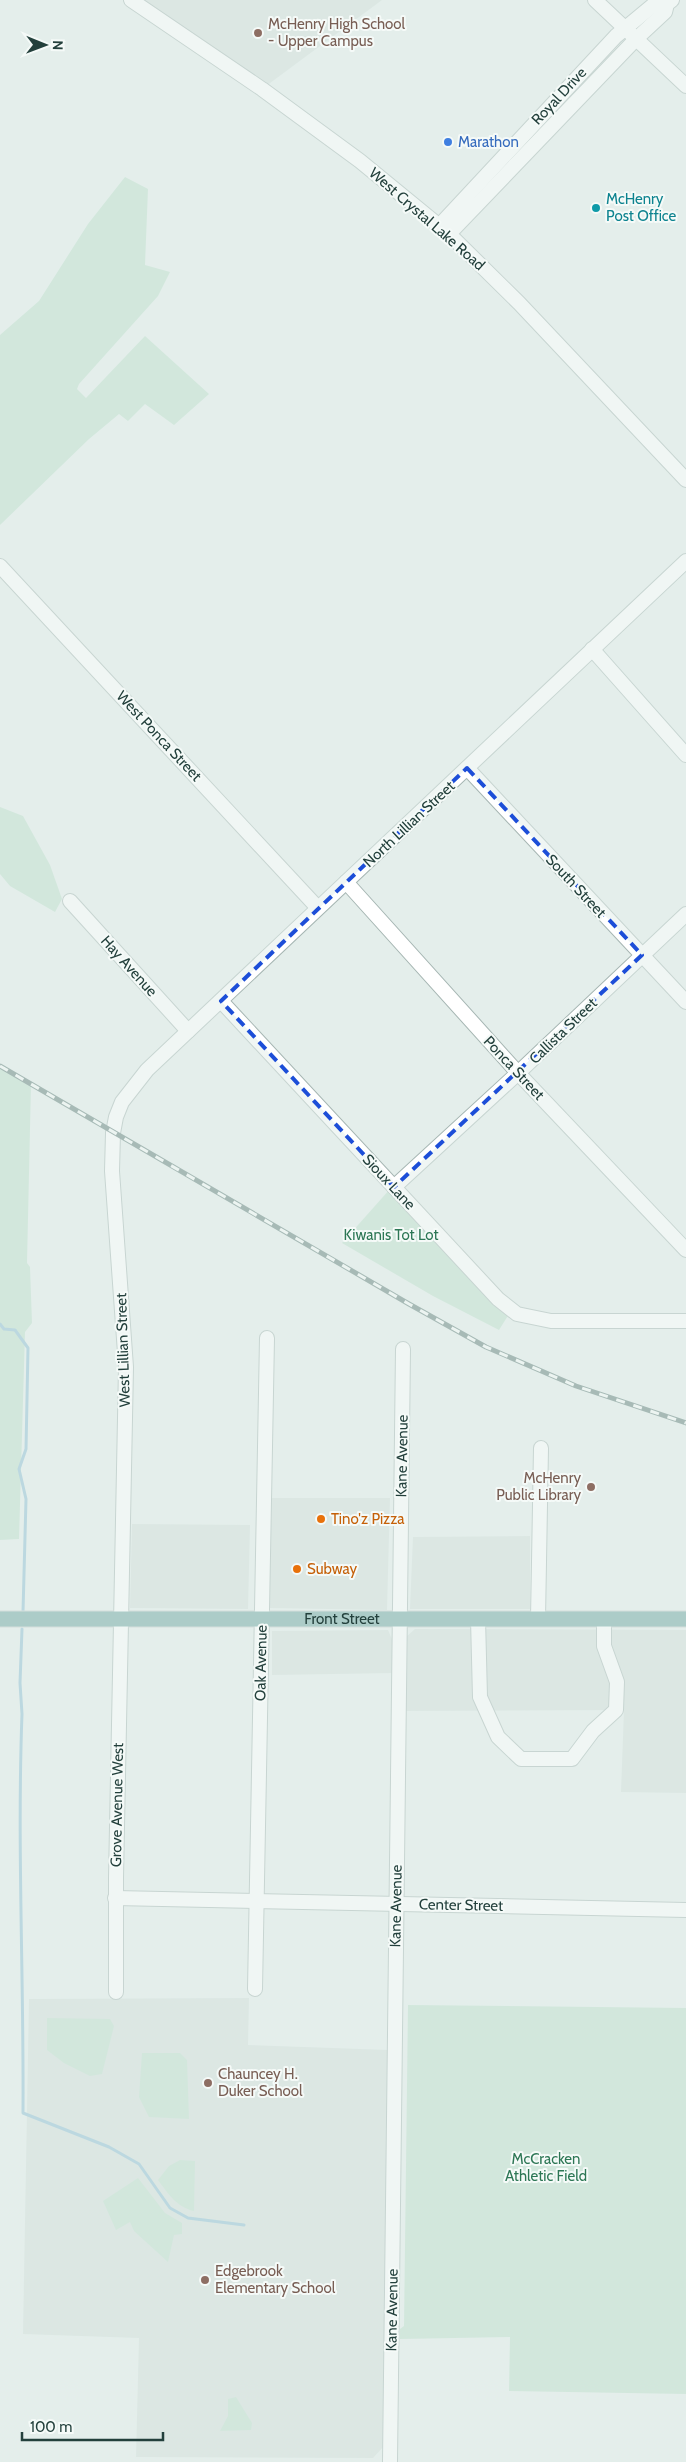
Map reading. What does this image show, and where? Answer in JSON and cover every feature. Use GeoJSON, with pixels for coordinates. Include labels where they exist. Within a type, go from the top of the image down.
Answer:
{"type":"FeatureCollection","features":[{"type":"Feature","properties":{"kind":"main road","name":"Front Street"},"geometry":{"type":"LineString","coordinates":[[0,1619],[686,1618]]}},
{"type":"Feature","properties":{"kind":"street","name":"West Crystal Lake Road"},"geometry":{"type":"LineString","coordinates":[[131,0],[270,95],[360,161],[444,230],[520,303],[686,480]]}},
{"type":"Feature","properties":{"kind":"street"},"geometry":{"type":"LineString","coordinates":[[595,0],[686,86]]}},
{"type":"Feature","properties":{"kind":"street","name":"Royal Drive"},"geometry":{"type":"LineString","coordinates":[[658,1],[670,2],[665,12],[444,230],[624,28],[658,1]]}},
{"type":"Feature","properties":{"kind":"street","name":"North Lillian Street"},"geometry":{"type":"LineString","coordinates":[[132,1087],[147,1070],[221,1002],[317,907],[346,882],[686,561]]}},
{"type":"Feature","properties":{"kind":"street","name":"West Ponca Street"},"geometry":{"type":"LineString","coordinates":[[0,566],[317,907]]}},
{"type":"Feature","properties":{"kind":"street"},"geometry":{"type":"LineString","coordinates":[[592,649],[686,754]]}},
{"type":"Feature","properties":{"kind":"street","name":"South Street"},"geometry":{"type":"LineString","coordinates":[[467,768],[686,1002]]}},
{"type":"Feature","properties":{"kind":"street","name":"Ponca Street"},"geometry":{"type":"LineString","coordinates":[[346,882],[518,1073],[686,1250]]}},
{"type":"Feature","properties":{"kind":"street","name":"Hay Avenue"},"geometry":{"type":"LineString","coordinates":[[70,901],[188,1032]]}},
{"type":"Feature","properties":{"kind":"street","name":"Callista Street"},"geometry":{"type":"LineString","coordinates":[[394,1186],[518,1073],[686,914]]}},
{"type":"Feature","properties":{"kind":"street","name":"Sioux Lane"},"geometry":{"type":"LineString","coordinates":[[221,1002],[498,1299],[517,1314],[551,1321],[669,1323],[686,1321]]}},
{"type":"Feature","properties":{"kind":"street","name":"West Lillian Street"},"geometry":{"type":"LineString","coordinates":[[120,1618],[126,1367],[117,1215],[112,1171],[113,1133],[116,1117],[132,1087]]}},
{"type":"Feature","properties":{"kind":"street","name":"Oak Avenue"},"geometry":{"type":"LineString","coordinates":[[255,1989],[267,1338]]}},
{"type":"Feature","properties":{"kind":"street","name":"Kane Avenue"},"geometry":{"type":"LineString","coordinates":[[390,2462],[403,1349]]}},
{"type":"Feature","properties":{"kind":"street"},"geometry":{"type":"LineString","coordinates":[[538,1619],[541,1448]]}},
{"type":"Feature","properties":{"kind":"street","name":"Grove Avenue West"},"geometry":{"type":"LineString","coordinates":[[116,1992],[120,1618]]}},
{"type":"Feature","properties":{"kind":"street"},"geometry":{"type":"LineString","coordinates":[[478,1619],[480,1697],[498,1737],[521,1759],[572,1759],[593,1731],[616,1710],[617,1682],[604,1646],[604,1619]]}},
{"type":"Feature","properties":{"kind":"street","name":"Center Street"},"geometry":{"type":"LineString","coordinates":[[116,1898],[686,1910]]}},
{"type":"Feature","properties":{"kind":"highlighted area"},"geometry":{"type":"Polygon","coordinates":[[[467,768],[642,955],[394,1187],[221,1001],[467,768]]]}},
{"type":"Feature","properties":{"kind":"shaded area","name":"McHenry High School - Upper Campus"},"geometry":{"type":"Polygon","coordinates":[[[131,0],[382,0],[262,89],[131,0]]]}},
{"type":"Feature","properties":{"kind":"shaded area"},"geometry":{"type":"Polygon","coordinates":[[[272,1498],[390,1498],[387,1610],[268,1608],[272,1498]]]}},
{"type":"Feature","properties":{"kind":"shaded area"},"geometry":{"type":"Polygon","coordinates":[[[132,1524],[250,1525],[248,1609],[130,1608],[132,1524]]]}},
{"type":"Feature","properties":{"kind":"shaded area"},"geometry":{"type":"Polygon","coordinates":[[[530,1536],[530,1609],[410,1609],[413,1537],[530,1536]]]}},
{"type":"Feature","properties":{"kind":"shaded area"},"geometry":{"type":"Polygon","coordinates":[[[415,1629],[686,1630],[686,1793],[621,1792],[624,1710],[404,1711],[406,1637],[415,1629]]]}},
{"type":"Feature","properties":{"kind":"shaded area"},"geometry":{"type":"Polygon","coordinates":[[[388,1630],[394,1644],[394,1673],[272,1675],[272,1631],[388,1630]]]}},
{"type":"Feature","properties":{"kind":"shaded area"},"geometry":{"type":"Polygon","coordinates":[[[249,1998],[248,2045],[389,2050],[384,2446],[373,2458],[136,2457],[139,2338],[23,2334],[29,1999],[249,1998]]]}},
{"type":"Feature","properties":{"kind":"green space"},"geometry":{"type":"Polygon","coordinates":[[[125,177],[148,189],[145,265],[170,272],[158,296],[79,384],[77,389],[86,398],[145,336],[209,394],[174,425],[145,404],[128,421],[119,414],[89,439],[0,525],[0,335],[39,301],[88,224],[125,177]]]}},
{"type":"Feature","properties":{"kind":"green space"},"geometry":{"type":"Polygon","coordinates":[[[0,807],[23,816],[50,865],[62,899],[55,912],[10,886],[0,874],[0,807]]]}},
{"type":"Feature","properties":{"kind":"green space"},"geometry":{"type":"Polygon","coordinates":[[[0,1066],[31,1084],[27,1263],[30,1267],[32,1323],[25,1332],[19,1539],[0,1540],[0,1066]]]}},
{"type":"Feature","properties":{"kind":"green space","name":"Kiwanis Tot Lot"},"geometry":{"type":"Polygon","coordinates":[[[390,1189],[509,1314],[499,1330],[433,1296],[342,1243],[390,1189]]]}},
{"type":"Feature","properties":{"kind":"green space","name":"McCracken Athletic Field"},"geometry":{"type":"Polygon","coordinates":[[[408,2005],[686,2008],[686,2394],[509,2391],[510,2337],[400,2339],[400,2329],[404,2326],[408,2005]]]}},
{"type":"Feature","properties":{"kind":"green space"},"geometry":{"type":"Polygon","coordinates":[[[47,2018],[110,2019],[114,2026],[102,2074],[90,2076],[64,2063],[47,2050],[47,2018]]]}},
{"type":"Feature","properties":{"kind":"green space"},"geometry":{"type":"Polygon","coordinates":[[[142,2053],[180,2053],[187,2060],[189,2119],[149,2117],[139,2097],[142,2053]]]}},
{"type":"Feature","properties":{"kind":"green space"},"geometry":{"type":"Polygon","coordinates":[[[180,2160],[195,2161],[194,2211],[177,2203],[158,2180],[169,2166],[180,2160]]]}},
{"type":"Feature","properties":{"kind":"green space"},"geometry":{"type":"Polygon","coordinates":[[[138,2178],[165,2213],[182,2223],[182,2234],[174,2235],[168,2262],[134,2231],[130,2222],[116,2230],[103,2201],[138,2178]]]}},
{"type":"Feature","properties":{"kind":"green space"},"geometry":{"type":"Polygon","coordinates":[[[236,2397],[252,2423],[251,2430],[220,2431],[228,2416],[228,2399],[236,2397]]]}},
{"type":"Feature","properties":{"kind":"waterway"},"geometry":{"type":"LineString","coordinates":[[0,1324],[4,1329],[15,1330],[28,1348],[26,1449],[19,1469],[26,1499],[23,1612]]}},
{"type":"Feature","properties":{"kind":"waterway"},"geometry":{"type":"LineString","coordinates":[[22,1629],[20,1814],[23,2113],[109,2147],[139,2164],[170,2208],[188,2218],[244,2225]]}},
{"type":"Feature","properties":{"kind":"railway"},"geometry":{"type":"LineString","coordinates":[[0,1066],[486,1347],[576,1386],[686,1423]]}},
{"type":"Feature","properties":{"kind":"place","name":"McHenry High School - Upper Campus"},"geometry":{"type":"Point","coordinates":[258,33]}},
{"type":"Feature","properties":{"kind":"place","name":"Marathon"},"geometry":{"type":"Point","coordinates":[448,142]}},
{"type":"Feature","properties":{"kind":"place","name":"McHenry Post Office"},"geometry":{"type":"Point","coordinates":[596,208]}},
{"type":"Feature","properties":{"kind":"place","name":"McHenry Public Library"},"geometry":{"type":"Point","coordinates":[591,1487]}},
{"type":"Feature","properties":{"kind":"place","name":"Tino'z Pizza"},"geometry":{"type":"Point","coordinates":[321,1519]}},
{"type":"Feature","properties":{"kind":"place","name":"Subway"},"geometry":{"type":"Point","coordinates":[297,1569]}},
{"type":"Feature","properties":{"kind":"place","name":"Chauncey H. Duker School"},"geometry":{"type":"Point","coordinates":[208,2083]}},
{"type":"Feature","properties":{"kind":"place","name":"Edgebrook Elementary School"},"geometry":{"type":"Point","coordinates":[205,2280]}}]}
